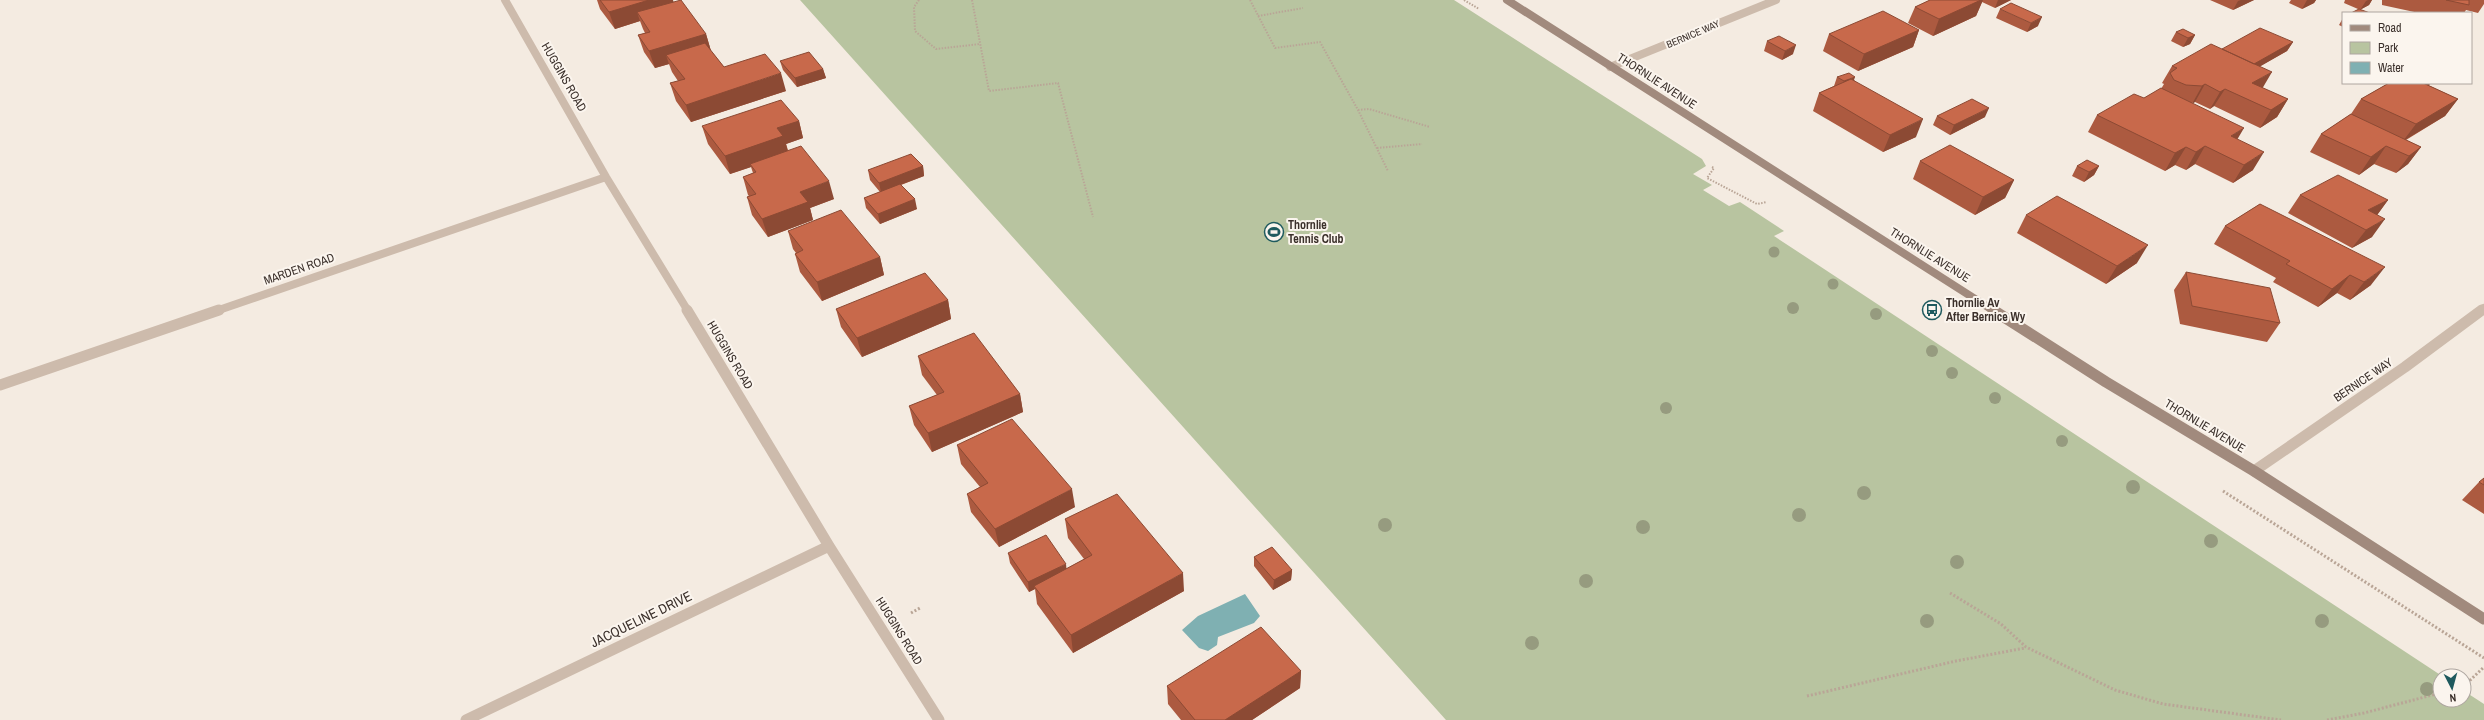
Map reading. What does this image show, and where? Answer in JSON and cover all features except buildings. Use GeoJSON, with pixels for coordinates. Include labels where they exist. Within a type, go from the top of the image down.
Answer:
{"type":"FeatureCollection","features":[{"type":"Feature","properties":{"kind":"main road","name":"THORNLIE AVENUE"},"geometry":{"type":"LineString","coordinates":[[1507,0],[2092,373],[2254,471],[2484,619]]}},
{"type":"Feature","properties":{"kind":"street","name":"HUGGINS ROAD"},"geometry":{"type":"LineString","coordinates":[[505,0],[606,177],[829,546],[882,627],[939,720]]}},
{"type":"Feature","properties":{"kind":"street","name":"BERNICE WAY"},"geometry":{"type":"LineString","coordinates":[[1610,67],[1776,0]]}},
{"type":"Feature","properties":{"kind":"street","name":"MARDEN ROAD"},"geometry":{"type":"LineString","coordinates":[[0,385],[606,177]]}},
{"type":"Feature","properties":{"kind":"street","name":"BERNICE WAY"},"geometry":{"type":"LineString","coordinates":[[2254,471],[2405,367],[2484,308]]}},
{"type":"Feature","properties":{"kind":"street","name":"JACQUELINE DRIVE"},"geometry":{"type":"LineString","coordinates":[[466,720],[829,546]]}},
{"type":"Feature","properties":{"kind":"path"},"geometry":{"type":"LineString","coordinates":[[919,0],[914,7],[915,31],[936,49],[980,44]]}},
{"type":"Feature","properties":{"kind":"path"},"geometry":{"type":"LineString","coordinates":[[972,0],[989,91],[1058,84],[1094,217]]}},
{"type":"Feature","properties":{"kind":"path"},"geometry":{"type":"LineString","coordinates":[[1250,0],[1275,48],[1320,42],[1358,110],[1388,171]]}},
{"type":"Feature","properties":{"kind":"path"},"geometry":{"type":"LineString","coordinates":[[1258,16],[1303,8]]}},
{"type":"Feature","properties":{"kind":"path"},"geometry":{"type":"LineString","coordinates":[[1358,110],[1369,109],[1430,127]]}},
{"type":"Feature","properties":{"kind":"path"},"geometry":{"type":"LineString","coordinates":[[1377,148],[1422,144]]}},
{"type":"Feature","properties":{"kind":"path"},"geometry":{"type":"LineString","coordinates":[[1950,593],[2001,624],[2026,647],[2115,690],[2163,704],[2224,714],[2281,720]]}},
{"type":"Feature","properties":{"kind":"path"},"geometry":{"type":"LineString","coordinates":[[911,613],[920,608]]}},
{"type":"Feature","properties":{"kind":"path"},"geometry":{"type":"LineString","coordinates":[[1807,696],[1956,661],[2026,647]]}},
{"type":"Feature","properties":{"kind":"path"},"geometry":{"type":"LineString","coordinates":[[2472,678],[2484,667]]}},
{"type":"Feature","properties":{"kind":"path"},"geometry":{"type":"LineString","coordinates":[[2327,720],[2364,713],[2432,695]]}},
{"type":"Feature","properties":{"kind":"green space"},"geometry":{"type":"Polygon","coordinates":[[[800,0],[1454,0],[1702,159],[1706,166],[1693,174],[1712,185],[1703,190],[1729,206],[1740,202],[1784,231],[1774,236],[2432,669],[2432,708],[2472,708],[2472,696],[2484,704],[2484,720],[1446,720],[800,0]]]}},
{"type":"Feature","properties":{"kind":"water"},"geometry":{"type":"Polygon","coordinates":[[[1245,594],[1260,616],[1254,623],[1218,637],[1217,645],[1208,651],[1199,648],[1182,630],[1198,616],[1245,594]]]}},
{"type":"Feature","properties":{"kind":"place","name":"Thornlie Tennis Club"},"geometry":{"type":"Point","coordinates":[1274,232]}},
{"type":"Feature","properties":{"kind":"place","name":"Thornlie Av After Bernice Wy"},"geometry":{"type":"Point","coordinates":[1932,310]}}]}
